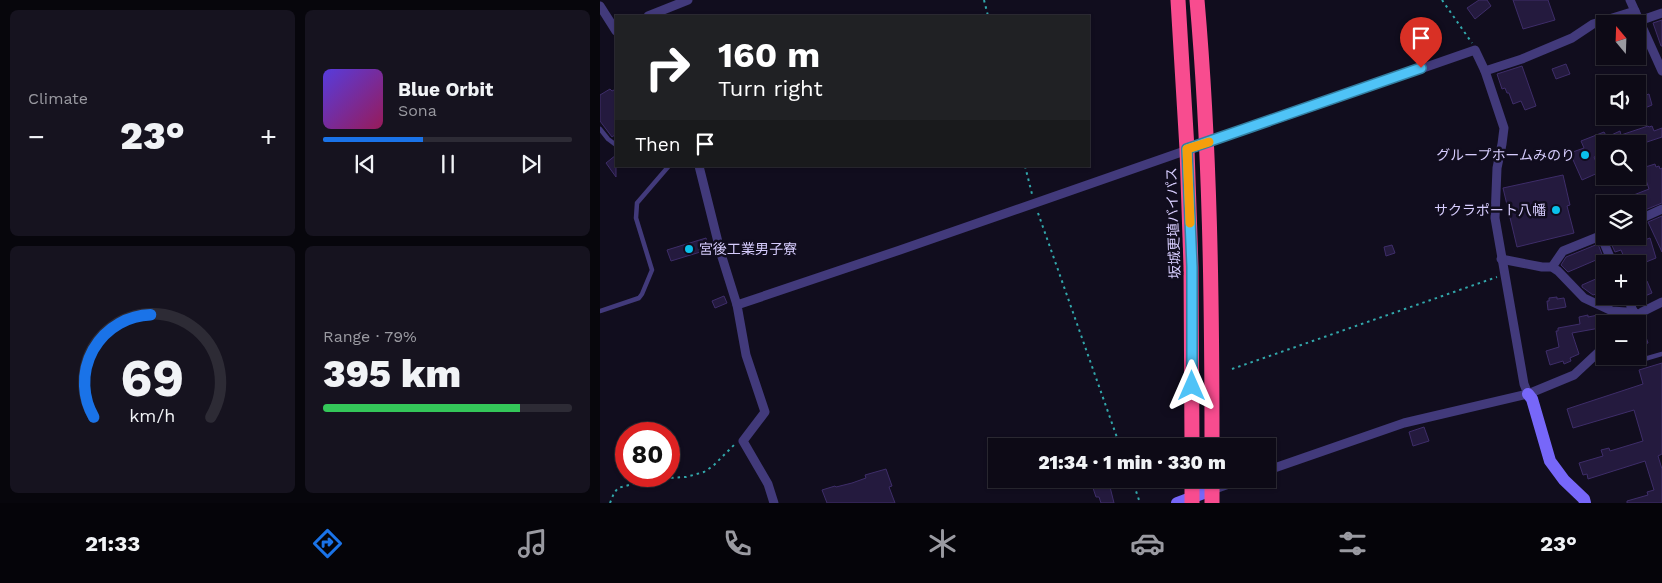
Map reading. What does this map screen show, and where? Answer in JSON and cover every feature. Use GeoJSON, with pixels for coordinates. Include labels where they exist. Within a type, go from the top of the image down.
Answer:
{"type":"FeatureCollection","features":[{"type":"Feature","properties":{"kind":"highway","name":"坂城更埴バイパス"},"geometry":{"type":"LineString","coordinates":[[1178,0],[1192,267],[1192,438]]}},
{"type":"Feature","properties":{"kind":"highway"},"geometry":{"type":"LineString","coordinates":[[1197,0],[1206,143],[1212,438]]}},
{"type":"Feature","properties":{"kind":"street"},"geometry":{"type":"LineString","coordinates":[[650,15],[688,0]]}},
{"type":"Feature","properties":{"kind":"street"},"geometry":{"type":"LineString","coordinates":[[1630,0],[1636,15]]}},
{"type":"Feature","properties":{"kind":"street"},"geometry":{"type":"LineString","coordinates":[[600,6],[615,28]]}},
{"type":"Feature","properties":{"kind":"street"},"geometry":{"type":"LineString","coordinates":[[1485,71],[1572,38],[1593,24],[1634,11]]}},
{"type":"Feature","properties":{"kind":"street"},"geometry":{"type":"LineString","coordinates":[[1646,19],[1662,13]]}},
{"type":"Feature","properties":{"kind":"street"},"geometry":{"type":"LineString","coordinates":[[1646,36],[1662,71]]}},
{"type":"Feature","properties":{"kind":"street"},"geometry":{"type":"LineString","coordinates":[[737,305],[1475,50],[1485,71],[1504,128],[1497,168],[1495,218],[1524,384],[1532,399],[1550,461],[1564,480],[1584,499],[1585,503]]}},
{"type":"Feature","properties":{"kind":"street"},"geometry":{"type":"LineString","coordinates":[[699,167],[721,254],[737,305],[746,356],[765,412],[743,441],[768,484],[774,503]]}},
{"type":"Feature","properties":{"kind":"street"},"geometry":{"type":"LineString","coordinates":[[1646,216],[1662,209]]}},
{"type":"Feature","properties":{"kind":"street"},"geometry":{"type":"LineString","coordinates":[[1552,267],[1563,251],[1596,238]]}},
{"type":"Feature","properties":{"kind":"street"},"geometry":{"type":"LineString","coordinates":[[1501,259],[1542,267],[1552,267],[1584,298],[1612,312],[1642,312],[1662,302]]}},
{"type":"Feature","properties":{"kind":"street"},"geometry":{"type":"LineString","coordinates":[[1632,305],[1636,313]]}},
{"type":"Feature","properties":{"kind":"street"},"geometry":{"type":"LineString","coordinates":[[1276,468],[1404,423],[1528,394],[1574,375],[1596,354]]}},
{"type":"Feature","properties":{"kind":"street"},"geometry":{"type":"LineString","coordinates":[[1177,503],[1192,500],[1212,491]]}},
{"type":"Feature","properties":{"kind":"lane"},"geometry":{"type":"LineString","coordinates":[[600,129],[608,139],[615,143]]}},
{"type":"Feature","properties":{"kind":"lane"},"geometry":{"type":"LineString","coordinates":[[600,311],[638,298],[642,294],[652,270],[636,218],[637,203],[668,167]]}},
{"type":"Feature","properties":{"kind":"lane"},"geometry":{"type":"LineString","coordinates":[[1646,359],[1662,354]]}},
{"type":"Feature","properties":{"kind":"path"},"geometry":{"type":"LineString","coordinates":[[984,0],[988,15]]}},
{"type":"Feature","properties":{"kind":"path"},"geometry":{"type":"LineString","coordinates":[[1442,0],[1471,39],[1475,50]]}},
{"type":"Feature","properties":{"kind":"path"},"geometry":{"type":"LineString","coordinates":[[1025,167],[1034,203],[1117,438]]}},
{"type":"Feature","properties":{"kind":"path"},"geometry":{"type":"LineString","coordinates":[[1232,369],[1504,275]]}},
{"type":"Feature","properties":{"kind":"path"},"geometry":{"type":"LineString","coordinates":[[610,503],[618,488],[651,479],[686,477],[704,472],[736,444],[743,441]]}},
{"type":"Feature","properties":{"kind":"path"},"geometry":{"type":"LineString","coordinates":[[1135,488],[1140,503]]}},
{"type":"Feature","properties":{"kind":"building"},"geometry":{"type":"Polygon","coordinates":[[[1479,0],[1487,0],[1491,6],[1475,19],[1467,8],[1479,0]]]}},
{"type":"Feature","properties":{"kind":"building"},"geometry":{"type":"Polygon","coordinates":[[[1513,0],[1548,0],[1555,20],[1523,29],[1513,0]]]}},
{"type":"Feature","properties":{"kind":"building"},"geometry":{"type":"Polygon","coordinates":[[[1662,20],[1662,46],[1661,46],[1653,23],[1662,20]]]}},
{"type":"Feature","properties":{"kind":"building"},"geometry":{"type":"Polygon","coordinates":[[[1566,64],[1570,74],[1556,79],[1552,69],[1566,64]]]}},
{"type":"Feature","properties":{"kind":"building"},"geometry":{"type":"Polygon","coordinates":[[[1522,66],[1536,106],[1525,110],[1521,101],[1513,104],[1509,93],[1507,93],[1505,88],[1502,89],[1497,74],[1522,66]]]}},
{"type":"Feature","properties":{"kind":"building"},"geometry":{"type":"Polygon","coordinates":[[[610,89],[612,91],[615,90],[615,135],[612,137],[600,121],[600,95],[610,89]]]}},
{"type":"Feature","properties":{"kind":"building"},"geometry":{"type":"Polygon","coordinates":[[[1649,94],[1652,105],[1646,108],[1646,95],[1649,94]]]}},
{"type":"Feature","properties":{"kind":"building","name":"グループホームみのり"},"geometry":{"type":"Polygon","coordinates":[[[1648,126],[1652,126],[1654,131],[1662,128],[1662,137],[1646,142],[1646,135],[1621,135],[1648,126]]]}},
{"type":"Feature","properties":{"kind":"building","name":"グループホームみのり"},"geometry":{"type":"Polygon","coordinates":[[[1620,131],[1621,135],[1611,135],[1620,131]]]}},
{"type":"Feature","properties":{"kind":"building","name":"グループホームみのり"},"geometry":{"type":"Polygon","coordinates":[[[1596,135],[1596,156],[1594,157],[1596,174],[1582,180],[1570,153],[1584,148],[1581,141],[1596,135]]]}},
{"type":"Feature","properties":{"kind":"building"},"geometry":{"type":"Polygon","coordinates":[[[615,156],[616,177],[606,163],[615,156]]]}},
{"type":"Feature","properties":{"kind":"building"},"geometry":{"type":"Polygon","coordinates":[[[1655,164],[1656,167],[1662,168],[1662,203],[1646,210],[1646,195],[1634,195],[1649,189],[1646,180],[1646,167],[1655,164]]]}},
{"type":"Feature","properties":{"kind":"building","name":"サクラポート八幡"},"geometry":{"type":"Polygon","coordinates":[[[1563,175],[1570,205],[1567,206],[1574,233],[1517,247],[1503,188],[1563,175]]]}},
{"type":"Feature","properties":{"kind":"building"},"geometry":{"type":"Polygon","coordinates":[[[1662,216],[1662,252],[1648,222],[1662,216]]]}},
{"type":"Feature","properties":{"kind":"building","name":"宮後工業男子寮"},"geometry":{"type":"Polygon","coordinates":[[[706,238],[710,249],[671,261],[667,250],[706,238]]]}},
{"type":"Feature","properties":{"kind":"building"},"geometry":{"type":"Polygon","coordinates":[[[1650,238],[1656,258],[1646,262],[1646,255],[1623,255],[1621,250],[1615,252],[1612,245],[1646,245],[1646,239],[1650,238]]]}},
{"type":"Feature","properties":{"kind":"building"},"geometry":{"type":"Polygon","coordinates":[[[1392,245],[1395,253],[1386,256],[1384,247],[1392,245]]]}},
{"type":"Feature","properties":{"kind":"building"},"geometry":{"type":"Polygon","coordinates":[[[1596,245],[1598,245],[1602,255],[1596,255],[1596,260],[1568,272],[1561,265],[1566,257],[1596,245]]]}},
{"type":"Feature","properties":{"kind":"building"},"geometry":{"type":"Polygon","coordinates":[[[1596,279],[1596,294],[1593,295],[1582,285],[1596,279]]]}},
{"type":"Feature","properties":{"kind":"building"},"geometry":{"type":"Polygon","coordinates":[[[1647,281],[1652,293],[1646,296],[1647,281]]]}},
{"type":"Feature","properties":{"kind":"building"},"geometry":{"type":"Polygon","coordinates":[[[724,296],[727,303],[715,308],[712,301],[724,296]]]}},
{"type":"Feature","properties":{"kind":"building"},"geometry":{"type":"Polygon","coordinates":[[[1557,297],[1557,299],[1564,298],[1566,307],[1548,310],[1547,301],[1549,301],[1549,298],[1557,297]]]}},
{"type":"Feature","properties":{"kind":"building"},"geometry":{"type":"Polygon","coordinates":[[[1596,315],[1596,329],[1572,333],[1579,354],[1570,358],[1571,361],[1564,364],[1563,361],[1550,365],[1546,351],[1559,347],[1556,331],[1558,331],[1558,328],[1580,324],[1579,317],[1596,315]]]}},
{"type":"Feature","properties":{"kind":"building"},"geometry":{"type":"Polygon","coordinates":[[[1662,363],[1662,454],[1658,456],[1662,469],[1662,503],[1627,503],[1627,501],[1648,495],[1647,492],[1654,490],[1645,461],[1588,479],[1587,474],[1583,475],[1579,463],[1603,456],[1601,450],[1609,448],[1610,451],[1643,441],[1634,410],[1573,428],[1567,409],[1643,384],[1639,370],[1662,363]]]}},
{"type":"Feature","properties":{"kind":"building"},"geometry":{"type":"Polygon","coordinates":[[[1424,427],[1429,441],[1413,446],[1409,432],[1424,427]]]}},
{"type":"Feature","properties":{"kind":"building"},"geometry":{"type":"Polygon","coordinates":[[[886,469],[892,486],[889,487],[895,503],[827,503],[822,490],[852,483],[866,478],[865,475],[886,469]]]}},
{"type":"Feature","properties":{"kind":"building"},"geometry":{"type":"Polygon","coordinates":[[[1093,488],[1110,488],[1114,503],[1101,503],[1099,497],[1096,497],[1093,488]]]}},
{"type":"Feature","properties":{"kind":"slow traffic"},"geometry":{"type":"LineString","coordinates":[[1190,223],[1187,149],[1209,142]]}},
{"type":"Feature","properties":{"kind":"place","name":"グループホームみのり"},"geometry":{"type":"Point","coordinates":[1585,155]}},
{"type":"Feature","properties":{"kind":"place","name":"サクラポート八幡"},"geometry":{"type":"Point","coordinates":[1556,210]}},
{"type":"Feature","properties":{"kind":"place","name":"宮後工業男子寮"},"geometry":{"type":"Point","coordinates":[689,249]}},
{"type":"Feature","properties":{"kind":"route"},"geometry":{"type":"LineString","coordinates":[[1192,386],[1192,267],[1187,149],[1421,68]]}}]}
